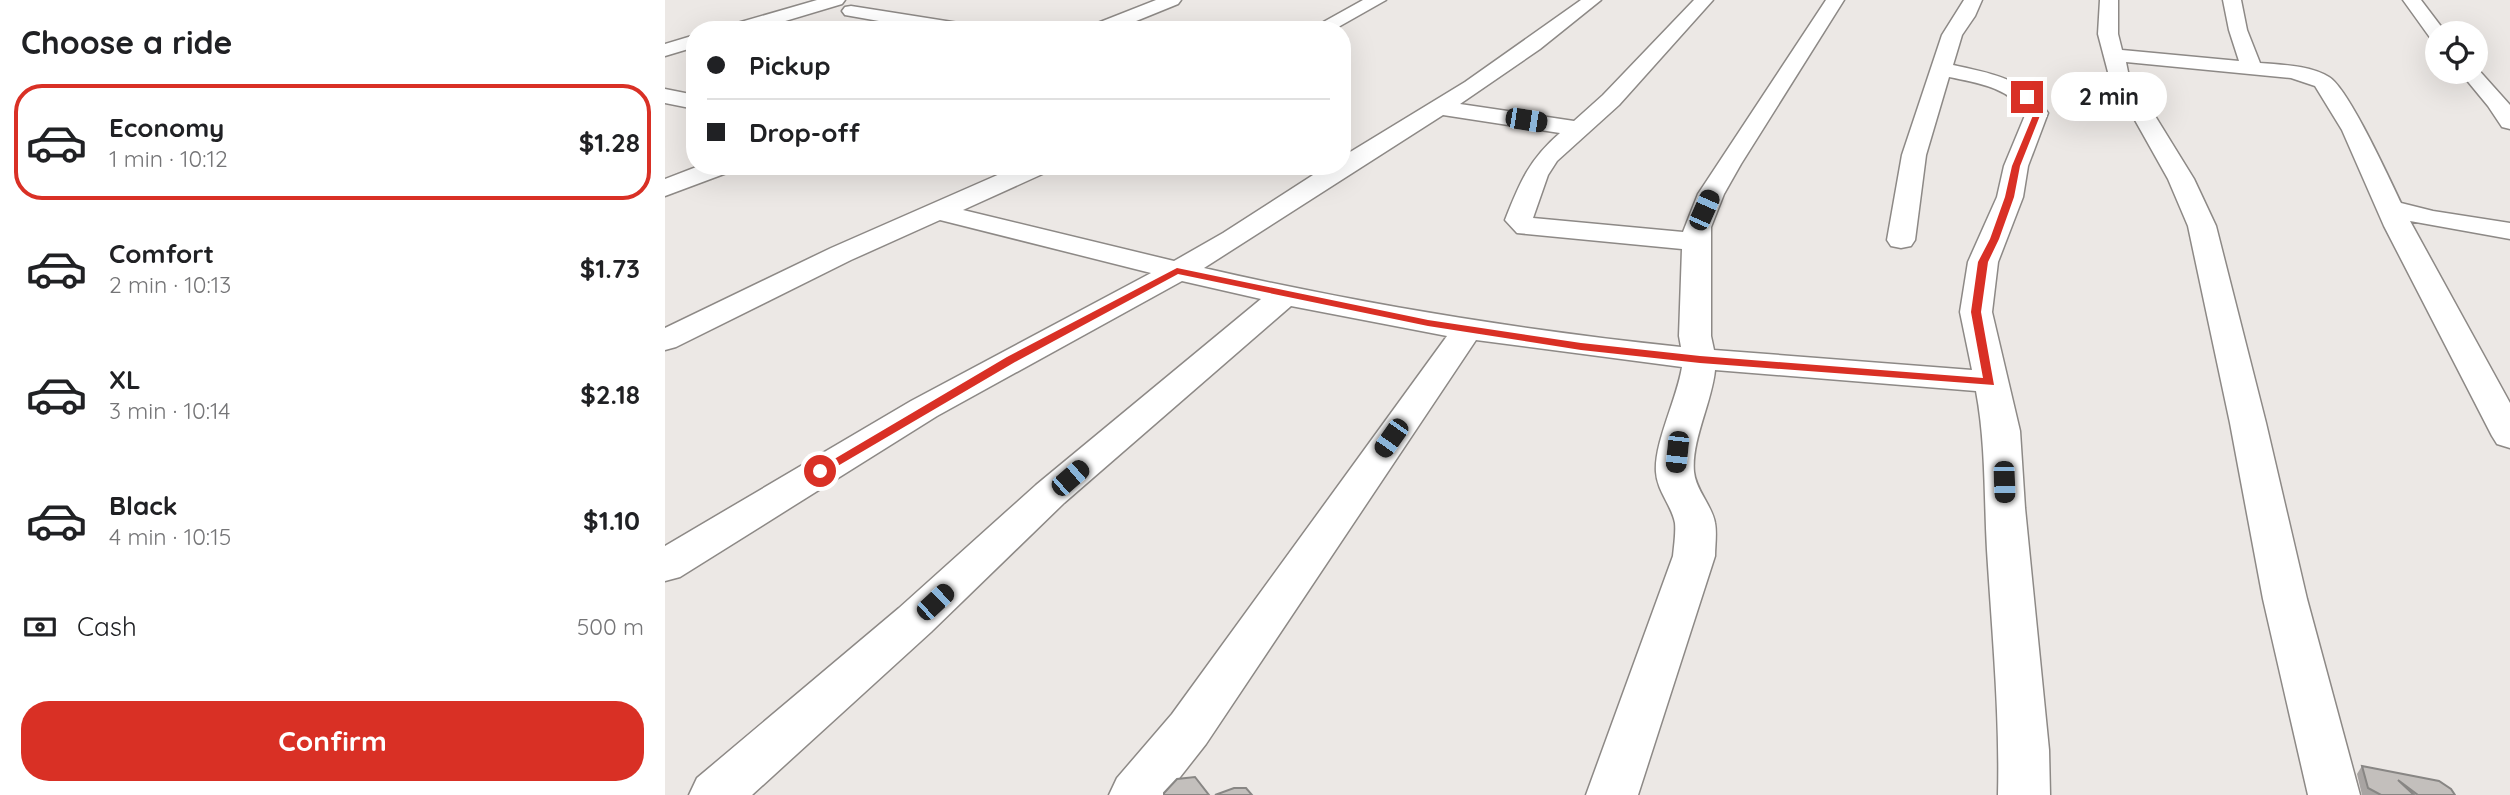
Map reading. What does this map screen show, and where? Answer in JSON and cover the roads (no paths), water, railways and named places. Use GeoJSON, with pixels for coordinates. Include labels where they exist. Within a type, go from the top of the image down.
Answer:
{"type":"FeatureCollection","features":[{"type":"Feature","properties":{"kind":"street"},"geometry":{"type":"LineString","coordinates":[[775,21],[843,6],[887,0]]}},
{"type":"Feature","properties":{"kind":"street"},"geometry":{"type":"LineString","coordinates":[[1120,21],[1172,0]]}},
{"type":"Feature","properties":{"kind":"street"},"geometry":{"type":"LineString","coordinates":[[1336,21],[1377,0]]}},
{"type":"Feature","properties":{"kind":"street"},"geometry":{"type":"LineString","coordinates":[[1351,164],[1443,108],[1532,48],[1592,0]]}},
{"type":"Feature","properties":{"kind":"street"},"geometry":{"type":"LineString","coordinates":[[1695,242],[1535,228],[1520,223],[1535,175],[1548,156],[1581,129],[1704,0]]}},
{"type":"Feature","properties":{"kind":"street"},"geometry":{"type":"LineString","coordinates":[[1612,795],[1693,556],[1695,522],[1681,494],[1675,473],[1677,452],[1696,390],[1700,359],[1695,336],[1697,227],[1711,194],[1835,0]]}},
{"type":"Feature","properties":{"kind":"street"},"geometry":{"type":"LineString","coordinates":[[1901,240],[1914,155],[1952,35],[1966,16],[1973,0]]}},
{"type":"Feature","properties":{"kind":"street"},"geometry":{"type":"LineString","coordinates":[[2109,0],[2108,34],[2118,72],[2181,179],[2201,226],[2248,423],[2285,599],[2334,795]]}},
{"type":"Feature","properties":{"kind":"street"},"geometry":{"type":"LineString","coordinates":[[2232,0],[2238,30],[2252,68]]}},
{"type":"Feature","properties":{"kind":"street"},"geometry":{"type":"LineString","coordinates":[[2411,0],[2427,21]]}},
{"type":"Feature","properties":{"kind":"street"},"geometry":{"type":"LineString","coordinates":[[814,21],[843,6],[919,21]]}},
{"type":"Feature","properties":{"kind":"street"},"geometry":{"type":"LineString","coordinates":[[665,50],[686,44]]}},
{"type":"Feature","properties":{"kind":"street"},"geometry":{"type":"LineString","coordinates":[[2114,55],[2305,74],[2323,82],[2354,130],[2390,208],[2510,436]]}},
{"type":"Feature","properties":{"kind":"street"},"geometry":{"type":"LineString","coordinates":[[665,64],[686,59]]}},
{"type":"Feature","properties":{"kind":"street"},"geometry":{"type":"LineString","coordinates":[[1941,69],[2004,84],[2027,97],[2037,113],[2016,166],[2010,197],[1983,262],[1976,312],[2002,431],[2005,508],[2024,750],[2024,795]]}},
{"type":"Feature","properties":{"kind":"street"},"geometry":{"type":"LineString","coordinates":[[2483,84],[2503,102],[2510,122]]}},
{"type":"Feature","properties":{"kind":"street"},"geometry":{"type":"LineString","coordinates":[[665,96],[686,100]]}},
{"type":"Feature","properties":{"kind":"street"},"geometry":{"type":"LineString","coordinates":[[1443,108],[1581,129]]}},
{"type":"Feature","properties":{"kind":"street"},"geometry":{"type":"LineString","coordinates":[[665,188],[699,175]]}},
{"type":"Feature","properties":{"kind":"street"},"geometry":{"type":"LineString","coordinates":[[665,340],[841,254],[1019,175]]}},
{"type":"Feature","properties":{"kind":"street"},"geometry":{"type":"LineString","coordinates":[[665,566],[796,485],[1011,359],[1177,270],[1333,175]]}},
{"type":"Feature","properties":{"kind":"street"},"geometry":{"type":"LineString","coordinates":[[2390,208],[2432,219],[2510,231]]}},
{"type":"Feature","properties":{"kind":"street"},"geometry":{"type":"LineString","coordinates":[[935,211],[1177,270],[1468,329],[1581,346],[1700,359],[1990,382]]}},
{"type":"Feature","properties":{"kind":"street"},"geometry":{"type":"LineString","coordinates":[[715,795],[915,620],[1050,494],[1286,294]]}},
{"type":"Feature","properties":{"kind":"street"},"geometry":{"type":"LineString","coordinates":[[1135,795],[1189,729],[1468,329]]}}]}
